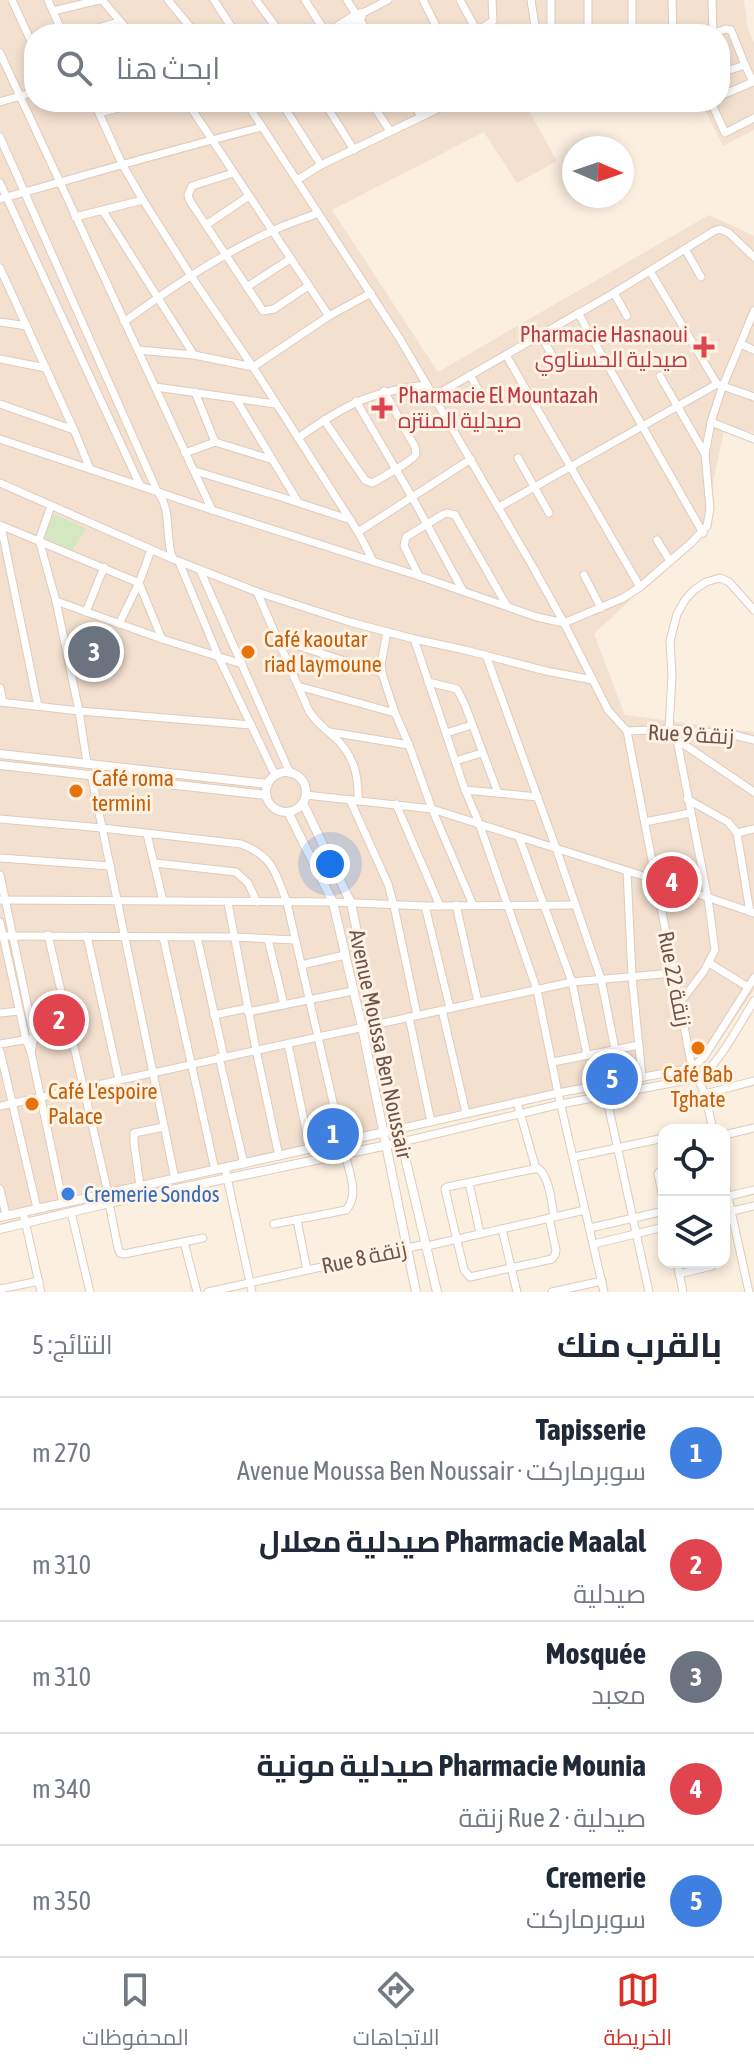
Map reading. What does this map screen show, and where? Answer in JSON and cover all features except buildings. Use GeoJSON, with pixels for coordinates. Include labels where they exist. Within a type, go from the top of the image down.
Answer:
{"type":"FeatureCollection","features":[{"type":"Feature","properties":{"kind":"street"},"geometry":{"type":"LineString","coordinates":[[12,0],[24,26]]}},
{"type":"Feature","properties":{"kind":"street"},"geometry":{"type":"LineString","coordinates":[[48,0],[59,24]]}},
{"type":"Feature","properties":{"kind":"street"},"geometry":{"type":"LineString","coordinates":[[53,11],[101,0],[120,22],[113,24]]}},
{"type":"Feature","properties":{"kind":"street"},"geometry":{"type":"LineString","coordinates":[[214,0],[230,24]]}},
{"type":"Feature","properties":{"kind":"street"},"geometry":{"type":"LineString","coordinates":[[256,0],[274,24]]}},
{"type":"Feature","properties":{"kind":"street"},"geometry":{"type":"LineString","coordinates":[[305,0],[320,24]]}},
{"type":"Feature","properties":{"kind":"street"},"geometry":{"type":"LineString","coordinates":[[347,0],[363,24]]}},
{"type":"Feature","properties":{"kind":"street"},"geometry":{"type":"LineString","coordinates":[[349,24],[388,0]]}},
{"type":"Feature","properties":{"kind":"street"},"geometry":{"type":"LineString","coordinates":[[423,0],[435,24]]}},
{"type":"Feature","properties":{"kind":"street"},"geometry":{"type":"LineString","coordinates":[[460,0],[473,24]]}},
{"type":"Feature","properties":{"kind":"street"},"geometry":{"type":"LineString","coordinates":[[489,24],[493,21],[492,0]]}},
{"type":"Feature","properties":{"kind":"street"},"geometry":{"type":"LineString","coordinates":[[531,0],[533,24]]}},
{"type":"Feature","properties":{"kind":"street"},"geometry":{"type":"LineString","coordinates":[[551,0],[551,24]]}},
{"type":"Feature","properties":{"kind":"street"},"geometry":{"type":"LineString","coordinates":[[588,0],[588,24]]}},
{"type":"Feature","properties":{"kind":"street"},"geometry":{"type":"LineString","coordinates":[[632,0],[632,24]]}},
{"type":"Feature","properties":{"kind":"street"},"geometry":{"type":"LineString","coordinates":[[672,0],[673,24]]}},
{"type":"Feature","properties":{"kind":"street"},"geometry":{"type":"LineString","coordinates":[[711,24],[712,0]]}},
{"type":"Feature","properties":{"kind":"street"},"geometry":{"type":"LineString","coordinates":[[172,1],[189,24]]}},
{"type":"Feature","properties":{"kind":"street"},"geometry":{"type":"LineString","coordinates":[[345,24],[358,17]]}},
{"type":"Feature","properties":{"kind":"street"},"geometry":{"type":"LineString","coordinates":[[730,30],[753,84],[730,92]]}},
{"type":"Feature","properties":{"kind":"street"},"geometry":{"type":"LineString","coordinates":[[0,53],[24,105]]}},
{"type":"Feature","properties":{"kind":"street"},"geometry":{"type":"LineString","coordinates":[[730,70],[745,65]]}},
{"type":"Feature","properties":{"kind":"street"},"geometry":{"type":"LineString","coordinates":[[0,102],[24,95]]}},
{"type":"Feature","properties":{"kind":"street"},"geometry":{"type":"LineString","coordinates":[[27,112],[212,510]]}},
{"type":"Feature","properties":{"kind":"street"},"geometry":{"type":"LineString","coordinates":[[103,112],[99,113],[122,164],[143,200],[351,520],[373,561]]}},
{"type":"Feature","properties":{"kind":"street"},"geometry":{"type":"LineString","coordinates":[[194,112],[329,316]]}},
{"type":"Feature","properties":{"kind":"street"},"geometry":{"type":"LineString","coordinates":[[252,112],[371,293],[434,396],[564,623],[608,710],[627,731]]}},
{"type":"Feature","properties":{"kind":"street"},"geometry":{"type":"LineString","coordinates":[[287,112],[321,165]]}},
{"type":"Feature","properties":{"kind":"street"},"geometry":{"type":"LineString","coordinates":[[330,112],[354,150]]}},
{"type":"Feature","properties":{"kind":"street"},"geometry":{"type":"LineString","coordinates":[[378,112],[390,131]]}},
{"type":"Feature","properties":{"kind":"street"},"geometry":{"type":"LineString","coordinates":[[418,112],[421,116]]}},
{"type":"Feature","properties":{"kind":"street"},"geometry":{"type":"LineString","coordinates":[[297,180],[321,165],[430,112]]}},
{"type":"Feature","properties":{"kind":"street"},"geometry":{"type":"LineString","coordinates":[[716,112],[725,133],[754,118]]}},
{"type":"Feature","properties":{"kind":"street"},"geometry":{"type":"LineString","coordinates":[[3,198],[262,127]]}},
{"type":"Feature","properties":{"kind":"street"},"geometry":{"type":"LineString","coordinates":[[0,137],[157,491],[164,499],[170,551],[275,775]]}},
{"type":"Feature","properties":{"kind":"street"},"geometry":{"type":"LineString","coordinates":[[233,173],[192,186],[189,189],[190,201],[260,309],[274,309],[308,286]]}},
{"type":"Feature","properties":{"kind":"street"},"geometry":{"type":"LineString","coordinates":[[0,183],[3,198],[140,485]]}},
{"type":"Feature","properties":{"kind":"street"},"geometry":{"type":"LineString","coordinates":[[206,225],[249,196]]}},
{"type":"Feature","properties":{"kind":"street"},"geometry":{"type":"LineString","coordinates":[[75,217],[143,200]]}},
{"type":"Feature","properties":{"kind":"street"},"geometry":{"type":"LineString","coordinates":[[103,211],[194,355]]}},
{"type":"Feature","properties":{"kind":"street"},"geometry":{"type":"LineString","coordinates":[[124,322],[225,255],[272,231],[318,213]]}},
{"type":"Feature","properties":{"kind":"street"},"geometry":{"type":"LineString","coordinates":[[434,396],[720,229],[729,233],[754,257]]}},
{"type":"Feature","properties":{"kind":"street"},"geometry":{"type":"LineString","coordinates":[[685,249],[701,277]]}},
{"type":"Feature","properties":{"kind":"street"},"geometry":{"type":"LineString","coordinates":[[247,287],[290,259]]}},
{"type":"Feature","properties":{"kind":"street"},"geometry":{"type":"LineString","coordinates":[[0,268],[90,469]]}},
{"type":"Feature","properties":{"kind":"street"},"geometry":{"type":"LineString","coordinates":[[650,271],[720,385],[754,397]]}},
{"type":"Feature","properties":{"kind":"street"},"geometry":{"type":"LineString","coordinates":[[138,350],[194,355],[253,367],[329,316],[371,293]]}},
{"type":"Feature","properties":{"kind":"street"},"geometry":{"type":"LineString","coordinates":[[614,293],[627,316]]}},
{"type":"Feature","properties":{"kind":"street"},"geometry":{"type":"LineString","coordinates":[[0,439],[564,623],[640,587],[703,533],[710,516],[705,454],[711,422],[720,385],[754,311]]}},
{"type":"Feature","properties":{"kind":"street"},"geometry":{"type":"LineString","coordinates":[[578,313],[703,533]]}},
{"type":"Feature","properties":{"kind":"street"},"geometry":{"type":"LineString","coordinates":[[0,322],[27,326]]}},
{"type":"Feature","properties":{"kind":"street"},"geometry":{"type":"LineString","coordinates":[[540,335],[554,358]]}},
{"type":"Feature","properties":{"kind":"street"},"geometry":{"type":"LineString","coordinates":[[741,344],[754,350]]}},
{"type":"Feature","properties":{"kind":"street"},"geometry":{"type":"LineString","coordinates":[[506,355],[640,587]]}},
{"type":"Feature","properties":{"kind":"street"},"geometry":{"type":"LineString","coordinates":[[0,359],[46,368]]}},
{"type":"Feature","properties":{"kind":"street"},"geometry":{"type":"LineString","coordinates":[[470,375],[483,398]]}},
{"type":"Feature","properties":{"kind":"street"},"geometry":{"type":"LineString","coordinates":[[660,376],[705,454]]}},
{"type":"Feature","properties":{"kind":"street"},"geometry":{"type":"LineString","coordinates":[[298,438],[356,401],[384,391],[427,385]]}},
{"type":"Feature","properties":{"kind":"street"},"geometry":{"type":"LineString","coordinates":[[499,507],[720,385]]}},
{"type":"Feature","properties":{"kind":"street"},"geometry":{"type":"LineString","coordinates":[[156,387],[275,404]]}},
{"type":"Feature","properties":{"kind":"street"},"geometry":{"type":"LineString","coordinates":[[324,420],[365,480],[372,483],[416,452],[384,391]]}},
{"type":"Feature","properties":{"kind":"street"},"geometry":{"type":"LineString","coordinates":[[195,392],[215,442]]}},
{"type":"Feature","properties":{"kind":"street"},"geometry":{"type":"LineString","coordinates":[[236,399],[298,502]]}},
{"type":"Feature","properties":{"kind":"street"},"geometry":{"type":"LineString","coordinates":[[356,401],[463,591]]}},
{"type":"Feature","properties":{"kind":"street"},"geometry":{"type":"LineString","coordinates":[[0,404],[74,430]]}},
{"type":"Feature","properties":{"kind":"street"},"geometry":{"type":"LineString","coordinates":[[711,422],[754,439]]}},
{"type":"Feature","properties":{"kind":"street"},"geometry":{"type":"LineString","coordinates":[[185,453],[215,442],[270,459]]}},
{"type":"Feature","properties":{"kind":"street"},"geometry":{"type":"LineString","coordinates":[[518,458],[549,513]]}},
{"type":"Feature","properties":{"kind":"street"},"geometry":{"type":"LineString","coordinates":[[358,532],[471,459]]}},
{"type":"Feature","properties":{"kind":"street"},"geometry":{"type":"LineString","coordinates":[[195,471],[351,520]]}},
{"type":"Feature","properties":{"kind":"street"},"geometry":{"type":"LineString","coordinates":[[0,483],[176,561],[257,592],[387,632],[593,680]]}},
{"type":"Feature","properties":{"kind":"street"},"geometry":{"type":"LineString","coordinates":[[51,506],[39,540],[56,601],[87,763]]}},
{"type":"Feature","properties":{"kind":"street"},"geometry":{"type":"LineString","coordinates":[[419,576],[404,542],[442,515],[455,515],[507,606]]}},
{"type":"Feature","properties":{"kind":"street"},"geometry":{"type":"LineString","coordinates":[[1,526],[139,583],[162,639]]}},
{"type":"Feature","properties":{"kind":"street"},"geometry":{"type":"LineString","coordinates":[[1,526],[38,706]]}},
{"type":"Feature","properties":{"kind":"street"},"geometry":{"type":"LineString","coordinates":[[657,540],[670,561]]}},
{"type":"Feature","properties":{"kind":"street"},"geometry":{"type":"LineString","coordinates":[[119,624],[151,550]]}},
{"type":"Feature","properties":{"kind":"street"},"geometry":{"type":"LineString","coordinates":[[86,612],[104,567]]}},
{"type":"Feature","properties":{"kind":"street"},"geometry":{"type":"LineString","coordinates":[[199,569],[290,773]]}},
{"type":"Feature","properties":{"kind":"street"},"geometry":{"type":"LineString","coordinates":[[584,575],[601,608]]}},
{"type":"Feature","properties":{"kind":"street"},"geometry":{"type":"LineString","coordinates":[[679,1004],[715,950],[708,899],[677,740],[672,729],[670,641],[677,614],[694,590],[706,582],[720,578],[729,582],[754,610]]}},
{"type":"Feature","properties":{"kind":"street"},"geometry":{"type":"LineString","coordinates":[[257,592],[315,722],[339,741],[357,772],[354,800],[394,906],[431,1122]]}},
{"type":"Feature","properties":{"kind":"street"},"geometry":{"type":"LineString","coordinates":[[744,601],[754,593]]}},
{"type":"Feature","properties":{"kind":"street"},"geometry":{"type":"LineString","coordinates":[[56,601],[242,664]]}},
{"type":"Feature","properties":{"kind":"street"},"geometry":{"type":"LineString","coordinates":[[387,632],[382,673],[432,809],[473,905]]}},
{"type":"Feature","properties":{"kind":"street"},"geometry":{"type":"LineString","coordinates":[[277,639],[382,673]]}},
{"type":"Feature","properties":{"kind":"street"},"geometry":{"type":"LineString","coordinates":[[414,639],[537,990],[604,1292]]}},
{"type":"Feature","properties":{"kind":"street"},"geometry":{"type":"LineString","coordinates":[[486,655],[601,979],[615,1049]]}},
{"type":"Feature","properties":{"kind":"street"},"geometry":{"type":"LineString","coordinates":[[428,682],[457,689],[498,793]]}},
{"type":"Feature","properties":{"kind":"street"},"geometry":{"type":"LineString","coordinates":[[298,686],[395,713]]}},
{"type":"Feature","properties":{"kind":"street"},"geometry":{"type":"LineString","coordinates":[[0,688],[2,702],[251,725]]}},
{"type":"Feature","properties":{"kind":"street"},"geometry":{"type":"LineString","coordinates":[[446,733],[472,725]]}},
{"type":"Feature","properties":{"kind":"street","name":"Rue 9 زنقة"},"geometry":{"type":"LineString","coordinates":[[627,731],[672,729],[754,740]]}},
{"type":"Feature","properties":{"kind":"street"},"geometry":{"type":"LineString","coordinates":[[328,731],[409,745]]}},
{"type":"Feature","properties":{"kind":"street","name":"Rue 22 زنقة"},"geometry":{"type":"LineString","coordinates":[[627,731],[692,1068],[705,1094],[712,1124]]}},
{"type":"Feature","properties":{"kind":"street"},"geometry":{"type":"LineString","coordinates":[[677,740],[754,792]]}},
{"type":"Feature","properties":{"kind":"street"},"geometry":{"type":"LineString","coordinates":[[455,761],[482,753]]}},
{"type":"Feature","properties":{"kind":"street"},"geometry":{"type":"LineString","coordinates":[[0,754],[268,784]]}},
{"type":"Feature","properties":{"kind":"street"},"geometry":{"type":"LineString","coordinates":[[0,765],[266,795]]}},
{"type":"Feature","properties":{"kind":"street"},"geometry":{"type":"LineString","coordinates":[[290,773],[298,776],[303,783],[304,799],[296,809],[278,811],[266,795],[268,784],[275,775],[290,773]]}},
{"type":"Feature","properties":{"kind":"street"},"geometry":{"type":"LineString","coordinates":[[91,774],[175,1179]]}},
{"type":"Feature","properties":{"kind":"street"},"geometry":{"type":"LineString","coordinates":[[465,790],[538,797]]}},
{"type":"Feature","properties":{"kind":"street"},"geometry":{"type":"LineString","coordinates":[[304,799],[354,800],[432,809],[752,912],[737,833],[728,822],[687,799]]}},
{"type":"Feature","properties":{"kind":"street","name":"Avenue Moussa Ben Noussair"},"geometry":{"type":"LineString","coordinates":[[304,799],[351,903],[437,1292]]}},
{"type":"Feature","properties":{"kind":"street"},"geometry":{"type":"LineString","coordinates":[[396,804],[440,906]]}},
{"type":"Feature","properties":{"kind":"street","name":"Avenue Moussa Ben Noussair"},"geometry":{"type":"LineString","coordinates":[[288,812],[333,902],[416,1292]]}},
{"type":"Feature","properties":{"kind":"street"},"geometry":{"type":"LineString","coordinates":[[645,822],[690,813]]}},
{"type":"Feature","properties":{"kind":"street"},"geometry":{"type":"LineString","coordinates":[[0,819],[241,844],[267,858],[287,903],[342,1141]]}},
{"type":"Feature","properties":{"kind":"street"},"geometry":{"type":"LineString","coordinates":[[737,833],[754,829]]}},
{"type":"Feature","properties":{"kind":"street"},"geometry":{"type":"LineString","coordinates":[[147,834],[163,901]]}},
{"type":"Feature","properties":{"kind":"street"},"geometry":{"type":"LineString","coordinates":[[519,837],[572,982],[587,1055]]}},
{"type":"Feature","properties":{"kind":"street"},"geometry":{"type":"LineString","coordinates":[[0,858],[110,866]]}},
{"type":"Feature","properties":{"kind":"street"},"geometry":{"type":"LineString","coordinates":[[155,863],[236,872],[248,883],[257,902]]}},
{"type":"Feature","properties":{"kind":"street"},"geometry":{"type":"LineString","coordinates":[[627,871],[632,977],[642,1077]]}},
{"type":"Feature","properties":{"kind":"street"},"geometry":{"type":"LineString","coordinates":[[0,875],[4,955],[30,1039]]}},
{"type":"Feature","properties":{"kind":"street"},"geometry":{"type":"LineString","coordinates":[[2,900],[333,902],[394,906],[576,905]]}},
{"type":"Feature","properties":{"kind":"street"},"geometry":{"type":"LineString","coordinates":[[228,903],[279,1156]]}},
{"type":"Feature","properties":{"kind":"street"},"geometry":{"type":"LineString","coordinates":[[456,905],[478,1002]]}},
{"type":"Feature","properties":{"kind":"street"},"geometry":{"type":"LineString","coordinates":[[425,906],[466,1113]]}},
{"type":"Feature","properties":{"kind":"street"},"geometry":{"type":"LineString","coordinates":[[0,922],[30,1039],[40,1097],[90,1292]]}},
{"type":"Feature","properties":{"kind":"street"},"geometry":{"type":"LineString","coordinates":[[48,935],[111,1192],[120,1253],[131,1254],[203,1238]]}},
{"type":"Feature","properties":{"kind":"street"},"geometry":{"type":"LineString","coordinates":[[5,936],[295,940]]}},
{"type":"Feature","properties":{"kind":"street"},"geometry":{"type":"LineString","coordinates":[[87,936],[119,1080]]}},
{"type":"Feature","properties":{"kind":"street"},"geometry":{"type":"LineString","coordinates":[[163,937],[215,1170]]}},
{"type":"Feature","properties":{"kind":"street"},"geometry":{"type":"LineString","coordinates":[[197,937],[244,1164]]}},
{"type":"Feature","properties":{"kind":"street"},"geometry":{"type":"LineString","coordinates":[[268,939],[284,1005]]}},
{"type":"Feature","properties":{"kind":"street"},"geometry":{"type":"LineString","coordinates":[[301,965],[345,955]]}},
{"type":"Feature","properties":{"kind":"street"},"geometry":{"type":"LineString","coordinates":[[709,963],[748,987]]}},
{"type":"Feature","properties":{"kind":"street"},"geometry":{"type":"LineString","coordinates":[[0,1106],[572,982],[673,973]]}},
{"type":"Feature","properties":{"kind":"street"},"geometry":{"type":"LineString","coordinates":[[0,1229],[26,1224],[111,1192],[558,1093],[692,1068],[704,1057],[754,978]]}},
{"type":"Feature","properties":{"kind":"street"},"geometry":{"type":"LineString","coordinates":[[214,1015],[353,991]]}},
{"type":"Feature","properties":{"kind":"street"},"geometry":{"type":"LineString","coordinates":[[0,1189],[3,1216],[37,1208],[113,1202],[402,1142],[561,1104],[698,1078],[710,1068],[754,1001]]}},
{"type":"Feature","properties":{"kind":"street"},"geometry":{"type":"LineString","coordinates":[[0,1013],[19,1011]]}},
{"type":"Feature","properties":{"kind":"street"},"geometry":{"type":"LineString","coordinates":[[0,1044],[30,1039]]}},
{"type":"Feature","properties":{"kind":"street"},"geometry":{"type":"LineString","coordinates":[[288,1044],[310,1149]]}},
{"type":"Feature","properties":{"kind":"street"},"geometry":{"type":"LineString","coordinates":[[553,1062],[639,1045]]}},
{"type":"Feature","properties":{"kind":"street"},"geometry":{"type":"LineString","coordinates":[[0,1051],[37,1208]]}},
{"type":"Feature","properties":{"kind":"street"},"geometry":{"type":"LineString","coordinates":[[705,1094],[754,1081]]}},
{"type":"Feature","properties":{"kind":"street"},"geometry":{"type":"LineString","coordinates":[[606,1095],[649,1292]]}},
{"type":"Feature","properties":{"kind":"street"},"geometry":{"type":"LineString","coordinates":[[517,1102],[537,1168],[546,1179],[555,1255],[546,1262],[470,1277],[464,1270],[445,1189],[537,1168]]}},
{"type":"Feature","properties":{"kind":"street"},"geometry":{"type":"LineString","coordinates":[[140,1186],[134,1133],[164,1127]]}},
{"type":"Feature","properties":{"kind":"street"},"geometry":{"type":"LineString","coordinates":[[730,1134],[754,1128]]}},
{"type":"Feature","properties":{"kind":"street"},"geometry":{"type":"LineString","coordinates":[[574,1157],[658,1139]]}},
{"type":"Feature","properties":{"kind":"street"},"geometry":{"type":"LineString","coordinates":[[274,1224],[350,1207],[353,1192],[345,1154]]}},
{"type":"Feature","properties":{"kind":"street"},"geometry":{"type":"LineString","coordinates":[[225,1168],[252,1292]]}},
{"type":"Feature","properties":{"kind":"street"},"geometry":{"type":"LineString","coordinates":[[469,1183],[480,1233]]}},
{"type":"Feature","properties":{"kind":"street"},"geometry":{"type":"LineString","coordinates":[[730,1196],[754,1190]]}},
{"type":"Feature","properties":{"kind":"street"},"geometry":{"type":"LineString","coordinates":[[730,1211],[754,1206]]}},
{"type":"Feature","properties":{"kind":"street","name":"Rue 8 زنقة"},"geometry":{"type":"LineString","coordinates":[[209,1292],[585,1210]]}},
{"type":"Feature","properties":{"kind":"street"},"geometry":{"type":"LineString","coordinates":[[23,1212],[41,1292]]}},
{"type":"Feature","properties":{"kind":"street"},"geometry":{"type":"LineString","coordinates":[[590,1228],[658,1212]]}},
{"type":"Feature","properties":{"kind":"street"},"geometry":{"type":"LineString","coordinates":[[297,1220],[307,1270]]}},
{"type":"Feature","properties":{"kind":"street"},"geometry":{"type":"LineString","coordinates":[[730,1223],[749,1292]]}},
{"type":"Feature","properties":{"kind":"street"},"geometry":{"type":"LineString","coordinates":[[502,1229],[517,1292]]}},
{"type":"Feature","properties":{"kind":"street"},"geometry":{"type":"LineString","coordinates":[[594,1244],[658,1229]]}},
{"type":"Feature","properties":{"kind":"street"},"geometry":{"type":"LineString","coordinates":[[184,1242],[197,1292]]}},
{"type":"Feature","properties":{"kind":"street"},"geometry":{"type":"LineString","coordinates":[[678,1268],[683,1292]]}},
{"type":"Feature","properties":{"kind":"street"},"geometry":{"type":"LineString","coordinates":[[679,1274],[704,1268]]}},
{"type":"Feature","properties":{"kind":"street"},"geometry":{"type":"LineString","coordinates":[[0,1289],[39,1281]]}},
{"type":"Feature","properties":{"kind":"street"},"geometry":{"type":"LineString","coordinates":[[552,1292],[602,1281]]}},
{"type":"Feature","properties":{"kind":"shaded area"},"geometry":{"type":"Polygon","coordinates":[[[0,0],[744,0],[747,25],[754,43],[754,130],[723,146],[706,112],[730,112],[730,24],[24,24],[24,112],[529,112],[557,161],[517,183],[484,132],[332,210],[438,372],[709,215],[754,236],[754,433],[725,425],[703,531],[594,634],[625,715],[754,732],[754,990],[702,1067],[0,1214],[0,0]]]}},
{"type":"Feature","properties":{"kind":"green space"},"geometry":{"type":"Polygon","coordinates":[[[54,514],[86,529],[71,552],[43,540],[54,514]]]}},
{"type":"Feature","properties":{"kind":"place","name":"Pharmacie Hasnaoui صيدلية الحسناوي"},"geometry":{"type":"Point","coordinates":[704,347]}},
{"type":"Feature","properties":{"kind":"place","name":"Pharmacie El Mountazah صيدلية المنتزه"},"geometry":{"type":"Point","coordinates":[382,408]}},
{"type":"Feature","properties":{"kind":"place","name":"Mosquée"},"geometry":{"type":"Point","coordinates":[94,652]}},
{"type":"Feature","properties":{"kind":"place","name":"Café kaoutar riad laymoune"},"geometry":{"type":"Point","coordinates":[248,652]}},
{"type":"Feature","properties":{"kind":"place","name":"Café roma termini"},"geometry":{"type":"Point","coordinates":[76,791]}},
{"type":"Feature","properties":{"kind":"place","name":"Pharmacie Mounia صيدلية مونية"},"geometry":{"type":"Point","coordinates":[672,882]}},
{"type":"Feature","properties":{"kind":"place","name":"Pharmacie Maalal صيدلية معلال"},"geometry":{"type":"Point","coordinates":[59,1020]}},
{"type":"Feature","properties":{"kind":"place","name":"Café Bab Tghate"},"geometry":{"type":"Point","coordinates":[698,1048]}},
{"type":"Feature","properties":{"kind":"place","name":"Cremerie"},"geometry":{"type":"Point","coordinates":[612,1079]}},
{"type":"Feature","properties":{"kind":"place","name":"Café L'espoire Palace"},"geometry":{"type":"Point","coordinates":[32,1104]}},
{"type":"Feature","properties":{"kind":"place","name":"Tapisserie"},"geometry":{"type":"Point","coordinates":[333,1134]}},
{"type":"Feature","properties":{"kind":"place","name":"Cremerie Sondos"},"geometry":{"type":"Point","coordinates":[68,1194]}}]}
